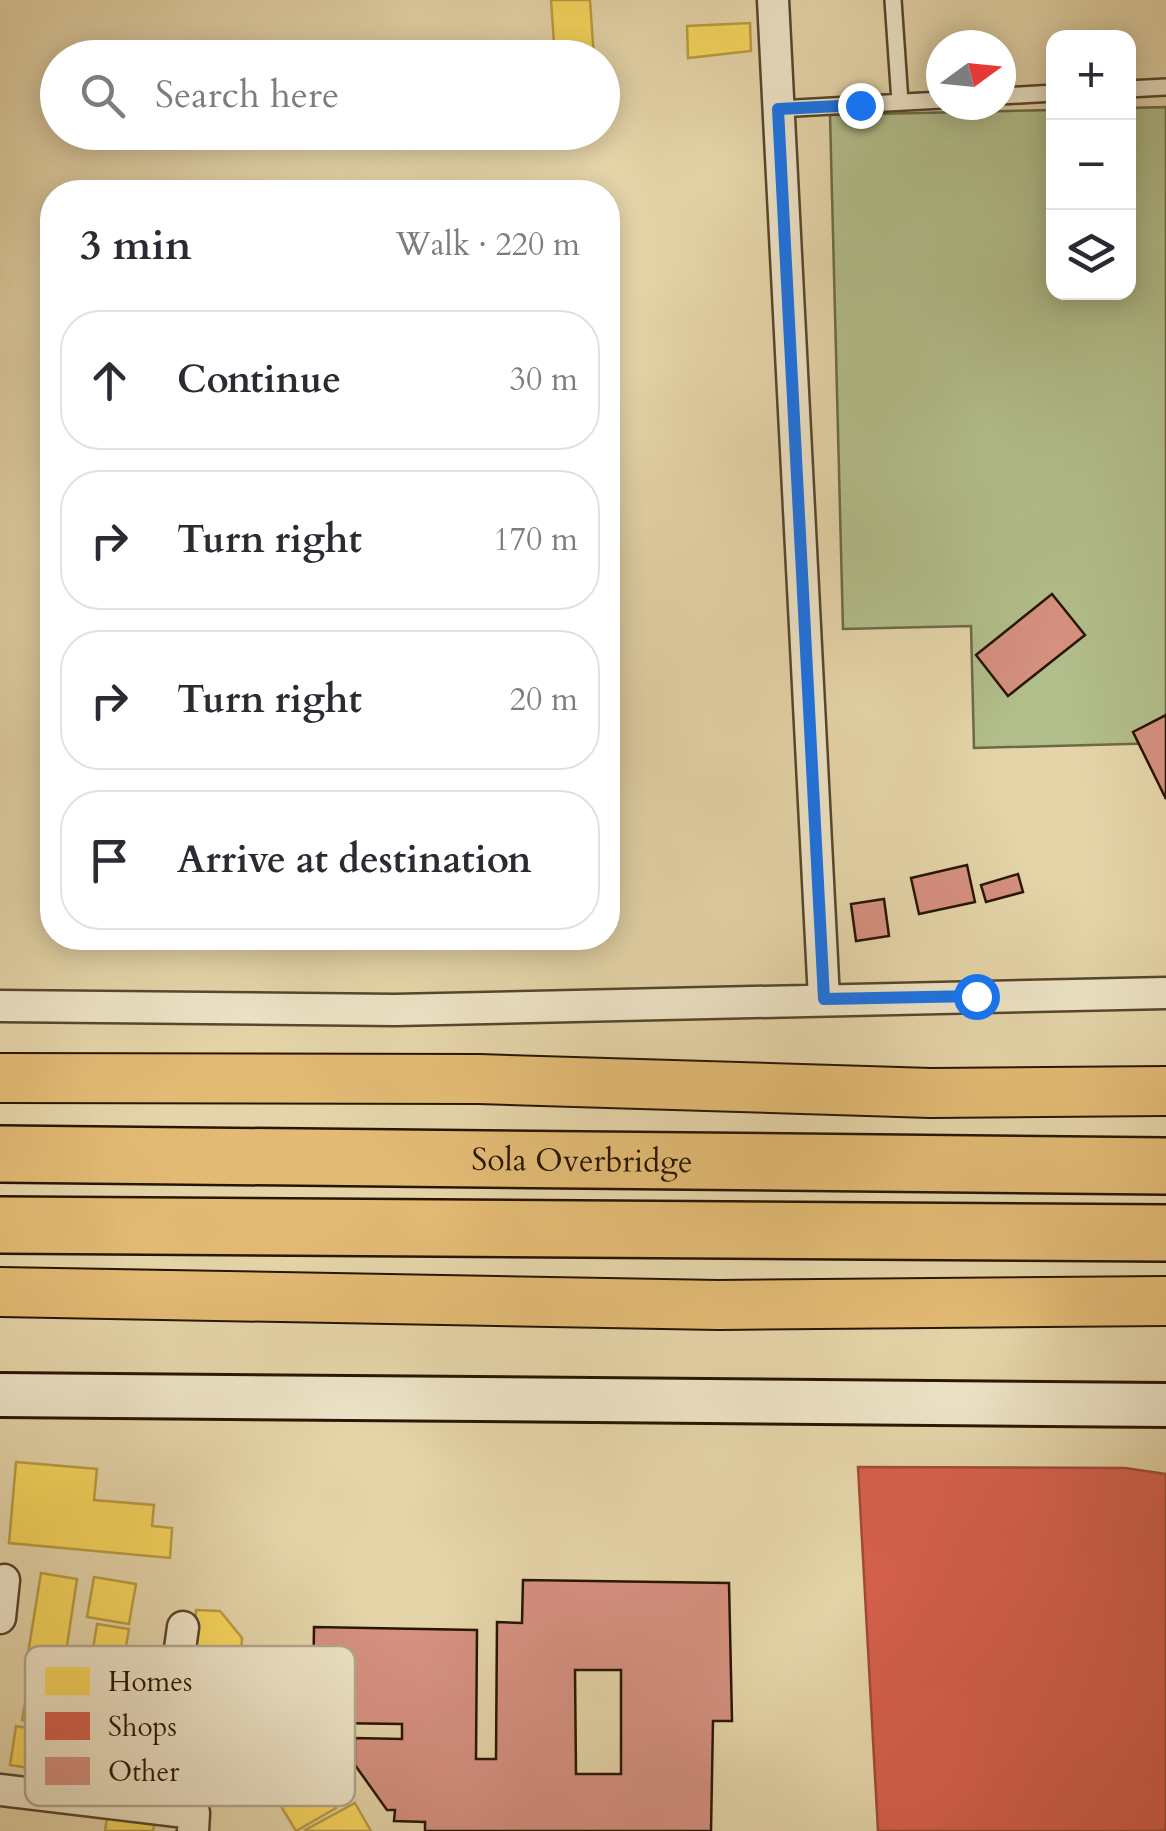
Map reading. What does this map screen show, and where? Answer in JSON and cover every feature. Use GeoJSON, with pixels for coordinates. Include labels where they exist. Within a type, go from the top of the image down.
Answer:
{"type":"FeatureCollection","features":[{"type":"Feature","properties":{"kind":"highway","name":"Sola Overbridge"},"geometry":{"type":"LineString","coordinates":[[0,1154],[1166,1166]]}},
{"type":"Feature","properties":{"kind":"highway","name":"Sola Overbridge"},"geometry":{"type":"LineString","coordinates":[[0,1225],[1166,1234]]}},
{"type":"Feature","properties":{"kind":"main road"},"geometry":{"type":"LineString","coordinates":[[0,1078],[479,1079],[931,1093],[1166,1091]]}},
{"type":"Feature","properties":{"kind":"main road"},"geometry":{"type":"LineString","coordinates":[[0,1292],[719,1305],[1166,1300]]}},
{"type":"Feature","properties":{"kind":"street"},"geometry":{"type":"LineString","coordinates":[[773,0],[824,999]]}},
{"type":"Feature","properties":{"kind":"street"},"geometry":{"type":"LineString","coordinates":[[0,1006],[395,1010],[1166,993]]}},
{"type":"Feature","properties":{"kind":"street"},"geometry":{"type":"LineString","coordinates":[[0,1395],[1166,1405]]}},
{"type":"Feature","properties":{"kind":"street"},"geometry":{"type":"LineString","coordinates":[[0,1618],[4,1580]]}},
{"type":"Feature","properties":{"kind":"street"},"geometry":{"type":"LineString","coordinates":[[180,1646],[183,1627]]}},
{"type":"Feature","properties":{"kind":"street"},"geometry":{"type":"LineString","coordinates":[[0,1790],[25,1793]]}},
{"type":"Feature","properties":{"kind":"street"},"geometry":{"type":"LineString","coordinates":[[133,1806],[194,1814],[192,1831]]}},
{"type":"Feature","properties":{"kind":"lane"},"geometry":{"type":"LineString","coordinates":[[893,0],[900,102]]}},
{"type":"Feature","properties":{"kind":"lane"},"geometry":{"type":"LineString","coordinates":[[1136,89],[1166,87]]}},
{"type":"Feature","properties":{"kind":"lane"},"geometry":{"type":"LineString","coordinates":[[1016,95],[1046,94]]}},
{"type":"Feature","properties":{"kind":"lane"},"geometry":{"type":"LineString","coordinates":[[778,109],[926,101]]}},
{"type":"Feature","properties":{"kind":"green space"},"geometry":{"type":"Polygon","coordinates":[[[1166,107],[1166,743],[974,748],[971,626],[843,629],[830,115],[926,113],[926,120],[1016,120],[1016,111],[1046,110],[1046,300],[1136,300],[1136,108],[1166,107]]]}},
{"type":"Feature","properties":{"kind":"building: Homes"},"geometry":{"type":"Polygon","coordinates":[[[551,0],[590,0],[593,40],[554,40],[551,0]]]}},
{"type":"Feature","properties":{"kind":"building: Homes"},"geometry":{"type":"Polygon","coordinates":[[[750,23],[751,51],[688,58],[687,26],[750,23]]]}},
{"type":"Feature","properties":{"kind":"building: Homes"},"geometry":{"type":"Polygon","coordinates":[[[16,1462],[97,1469],[94,1500],[154,1505],[152,1526],[172,1528],[170,1558],[9,1543],[16,1462]]]}},
{"type":"Feature","properties":{"kind":"building: Homes"},"geometry":{"type":"Polygon","coordinates":[[[41,1573],[77,1579],[67,1646],[29,1646],[41,1573]]]}},
{"type":"Feature","properties":{"kind":"building: Homes"},"geometry":{"type":"Polygon","coordinates":[[[94,1577],[136,1584],[129,1624],[87,1617],[94,1577]]]}},
{"type":"Feature","properties":{"kind":"building: Homes"},"geometry":{"type":"Polygon","coordinates":[[[196,1610],[220,1611],[242,1638],[242,1646],[194,1646],[196,1610]]]}},
{"type":"Feature","properties":{"kind":"building: Homes"},"geometry":{"type":"Polygon","coordinates":[[[97,1624],[129,1629],[126,1646],[93,1646],[97,1624]]]}},
{"type":"Feature","properties":{"kind":"building: Homes"},"geometry":{"type":"Polygon","coordinates":[[[16,1726],[25,1728],[25,1767],[10,1765],[16,1726]]]}},
{"type":"Feature","properties":{"kind":"building: Homes"},"geometry":{"type":"Polygon","coordinates":[[[355,1803],[371,1831],[306,1831],[355,1803]]]}},
{"type":"Feature","properties":{"kind":"building: Homes"},"geometry":{"type":"Polygon","coordinates":[[[281,1806],[336,1808],[296,1831],[281,1806]]]}},
{"type":"Feature","properties":{"kind":"building: Homes"},"geometry":{"type":"Polygon","coordinates":[[[108,1812],[155,1821],[153,1831],[105,1831],[108,1812]]]}},
{"type":"Feature","properties":{"kind":"building: Shops"},"geometry":{"type":"Polygon","coordinates":[[[858,1467],[1125,1468],[1166,1474],[1166,1831],[878,1831],[858,1467]]]}},
{"type":"Feature","properties":{"kind":"building: Other"},"geometry":{"type":"Polygon","coordinates":[[[1052,594],[1085,635],[1008,696],[976,655],[1052,594]]]}},
{"type":"Feature","properties":{"kind":"building: Other"},"geometry":{"type":"Polygon","coordinates":[[[1166,715],[1166,799],[1133,732],[1166,715]]]}},
{"type":"Feature","properties":{"kind":"building: Other"},"geometry":{"type":"Polygon","coordinates":[[[967,865],[975,902],[919,914],[911,878],[967,865]]]}},
{"type":"Feature","properties":{"kind":"building: Other"},"geometry":{"type":"Polygon","coordinates":[[[1018,874],[1023,892],[986,902],[981,885],[1018,874]]]}},
{"type":"Feature","properties":{"kind":"building: Other"},"geometry":{"type":"Polygon","coordinates":[[[884,899],[889,936],[856,941],[851,904],[884,899]]]}},
{"type":"Feature","properties":{"kind":"building: Other"},"geometry":{"type":"Polygon","coordinates":[[[523,1580],[729,1583],[732,1721],[713,1721],[711,1831],[425,1831],[425,1822],[394,1821],[395,1810],[387,1810],[355,1765],[355,1738],[402,1739],[402,1724],[355,1723],[355,1646],[314,1646],[314,1627],[477,1630],[476,1759],[496,1759],[497,1622],[522,1623],[523,1580]],[[575,1670],[576,1774],[621,1774],[621,1670],[575,1670]]]}},
{"type":"Feature","properties":{"kind":"route"},"geometry":{"type":"LineString","coordinates":[[860,105],[778,109],[824,999],[976,996]]}}]}
